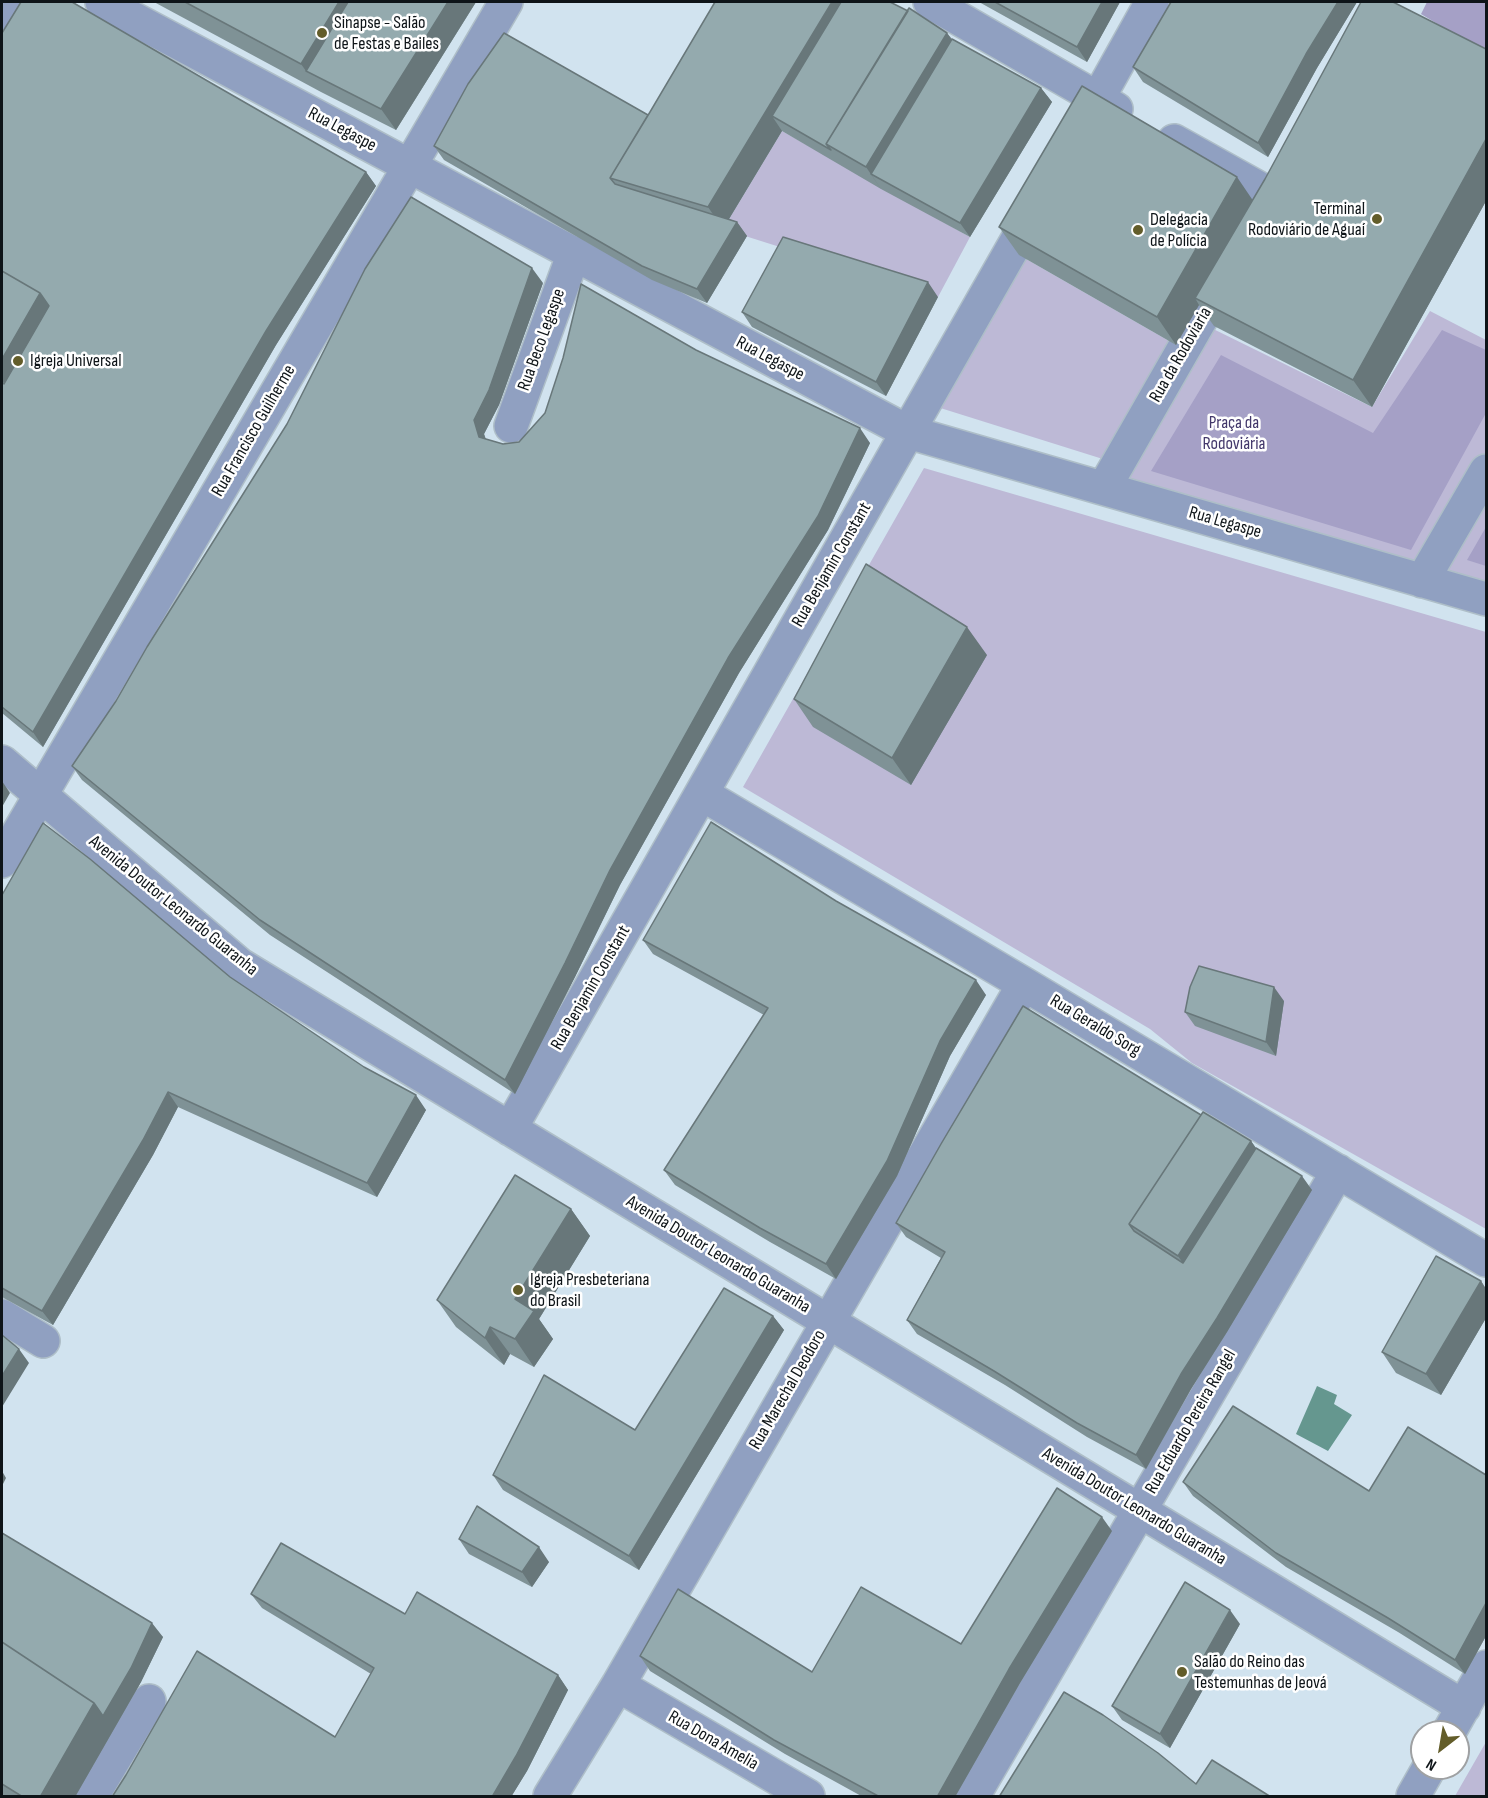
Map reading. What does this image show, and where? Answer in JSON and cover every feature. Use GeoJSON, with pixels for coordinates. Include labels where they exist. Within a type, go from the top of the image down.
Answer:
{"type":"FeatureCollection","features":[{"type":"Feature","properties":{"kind":"street"},"geometry":{"type":"LineString","coordinates":[[2,23],[14,2]]}},
{"type":"Feature","properties":{"kind":"street","name":"Rua Legaspe"},"geometry":{"type":"LineString","coordinates":[[102,2],[908,432],[1486,599]]}},
{"type":"Feature","properties":{"kind":"street","name":"Rua Francisco Guilherme"},"geometry":{"type":"LineString","coordinates":[[2,861],[506,2]]}},
{"type":"Feature","properties":{"kind":"street"},"geometry":{"type":"LineString","coordinates":[[930,2],[1144,124],[1277,185],[1254,225]]}},
{"type":"Feature","properties":{"kind":"street","name":"Rua Benjamin Constant"},"geometry":{"type":"LineString","coordinates":[[510,1129],[1152,2]]}},
{"type":"Feature","properties":{"kind":"street","name":"Rua Beco Legaspe"},"geometry":{"type":"LineString","coordinates":[[511,426],[573,253]]}},
{"type":"Feature","properties":{"kind":"street","name":"Rua da Rodoviaria"},"geometry":{"type":"LineString","coordinates":[[1104,488],[1238,254]]}},
{"type":"Feature","properties":{"kind":"street"},"geometry":{"type":"LineString","coordinates":[[1422,580],[1486,471]]}},
{"type":"Feature","properties":{"kind":"street","name":"Avenida Doutor Leonardo Guaranha"},"geometry":{"type":"LineString","coordinates":[[2,762],[240,965],[1140,1510],[1457,1720]]}},
{"type":"Feature","properties":{"kind":"street","name":"Rua Geraldo Sorg"},"geometry":{"type":"LineString","coordinates":[[702,794],[1486,1260]]}},
{"type":"Feature","properties":{"kind":"street","name":"Rua Marechal Deodoro"},"geometry":{"type":"LineString","coordinates":[[550,1797],[618,1685],[1024,984]]}},
{"type":"Feature","properties":{"kind":"street","name":"Rua Eduardo Pereira Rangel"},"geometry":{"type":"LineString","coordinates":[[973,1797],[1338,1171]]}},
{"type":"Feature","properties":{"kind":"street"},"geometry":{"type":"LineString","coordinates":[[2,1316],[43,1341]]}},
{"type":"Feature","properties":{"kind":"street"},"geometry":{"type":"LineString","coordinates":[[1457,1720],[1486,1667]]}},
{"type":"Feature","properties":{"kind":"street","name":"Rua Dona Amelia"},"geometry":{"type":"LineString","coordinates":[[618,1685],[808,1797]]}},
{"type":"Feature","properties":{"kind":"street"},"geometry":{"type":"LineString","coordinates":[[92,1797],[149,1701]]}},
{"type":"Feature","properties":{"kind":"street"},"geometry":{"type":"LineString","coordinates":[[1413,1797],[1422,1780]]}},
{"type":"Feature","properties":{"kind":"green space"},"geometry":{"type":"Polygon","coordinates":[[[1427,2],[1486,2],[1486,53],[1421,14],[1427,2]]]}},
{"type":"Feature","properties":{"kind":"green space"},"geometry":{"type":"Polygon","coordinates":[[[782,131],[970,237],[938,297],[723,229],[782,131]]]}},
{"type":"Feature","properties":{"kind":"green space"},"geometry":{"type":"Polygon","coordinates":[[[1019,255],[1176,345],[1106,460],[934,406],[1019,255]]]}},
{"type":"Feature","properties":{"kind":"green space","name":"Praça da Rodoviária"},"geometry":{"type":"Polygon","coordinates":[[[1430,311],[1486,340],[1486,454],[1420,566],[1104,488],[1199,322],[1372,407],[1430,311]]]}},
{"type":"Feature","properties":{"kind":"green space","name":"Praça da Rodoviária"},"geometry":{"type":"Polygon","coordinates":[[[1442,330],[1486,350],[1486,413],[1411,550],[1151,471],[1221,355],[1373,433],[1442,330]]]}},
{"type":"Feature","properties":{"kind":"green space"},"geometry":{"type":"Polygon","coordinates":[[[924,468],[1486,632],[1486,1229],[1192,1063],[1150,1029],[743,787],[924,468]]]}},
{"type":"Feature","properties":{"kind":"green space"},"geometry":{"type":"Polygon","coordinates":[[[1486,483],[1486,586],[1436,570],[1486,483]]]}},
{"type":"Feature","properties":{"kind":"green space"},"geometry":{"type":"Polygon","coordinates":[[[1486,527],[1486,566],[1467,560],[1486,527]]]}},
{"type":"Feature","properties":{"kind":"green space"},"geometry":{"type":"Polygon","coordinates":[[[1486,1742],[1486,1796],[1455,1796],[1464,1780],[1470,1780],[1470,1770],[1486,1742]]]}},
{"type":"Feature","properties":{"kind":"shaded area"},"geometry":{"type":"Polygon","coordinates":[[[1317,1386],[1337,1395],[1334,1404],[1352,1415],[1328,1451],[1296,1434],[1317,1386]]]}},
{"type":"Feature","properties":{"kind":"building"},"geometry":{"type":"Polygon","coordinates":[[[21,2],[72,2],[366,172],[266,331],[33,732],[2,707],[2,382],[4,384],[49,306],[40,293],[2,271],[2,33],[21,2]]]}},
{"type":"Feature","properties":{"kind":"building"},"geometry":{"type":"Polygon","coordinates":[[[185,2],[339,2],[301,64],[185,2]]]}},
{"type":"Feature","properties":{"kind":"building"},"geometry":{"type":"Polygon","coordinates":[[[348,2],[448,2],[381,109],[306,71],[348,2]]]}},
{"type":"Feature","properties":{"kind":"building"},"geometry":{"type":"Polygon","coordinates":[[[715,2],[832,2],[708,207],[610,178],[715,2]]]}},
{"type":"Feature","properties":{"kind":"building"},"geometry":{"type":"Polygon","coordinates":[[[841,2],[890,2],[908,11],[826,144],[831,150],[772,116],[841,2]]]}},
{"type":"Feature","properties":{"kind":"building"},"geometry":{"type":"Polygon","coordinates":[[[995,2],[1102,2],[1077,47],[995,2]]]}},
{"type":"Feature","properties":{"kind":"building"},"geometry":{"type":"Polygon","coordinates":[[[1171,2],[1338,2],[1306,54],[1258,143],[1133,67],[1171,2]]]}},
{"type":"Feature","properties":{"kind":"building","name":"Terminal Rodoviário de Aguaí"},"geometry":{"type":"Polygon","coordinates":[[[1361,2],[1393,2],[1486,49],[1486,139],[1353,380],[1195,298],[1265,179],[1361,2]]]}},
{"type":"Feature","properties":{"kind":"building"},"geometry":{"type":"Polygon","coordinates":[[[909,8],[947,33],[866,167],[826,144],[909,8]]]}},
{"type":"Feature","properties":{"kind":"building"},"geometry":{"type":"Polygon","coordinates":[[[504,33],[648,115],[610,178],[615,184],[737,222],[697,289],[642,266],[434,146],[468,84],[504,33]]]}},
{"type":"Feature","properties":{"kind":"building"},"geometry":{"type":"Polygon","coordinates":[[[952,39],[1041,88],[960,223],[871,174],[952,39]]]}},
{"type":"Feature","properties":{"kind":"building","name":"Delegacia de Polícia"},"geometry":{"type":"Polygon","coordinates":[[[1082,86],[1237,177],[1157,317],[999,227],[1082,86]]]}},
{"type":"Feature","properties":{"kind":"building"},"geometry":{"type":"Polygon","coordinates":[[[411,197],[532,268],[489,390],[474,420],[479,437],[503,444],[519,442],[545,413],[563,358],[581,284],[696,350],[860,428],[818,516],[728,658],[610,870],[505,1080],[260,920],[72,766],[116,701],[147,647],[287,424],[365,269],[411,197]]]}},
{"type":"Feature","properties":{"kind":"building"},"geometry":{"type":"Polygon","coordinates":[[[783,237],[928,282],[876,382],[742,312],[783,237]]]}},
{"type":"Feature","properties":{"kind":"building"},"geometry":{"type":"Polygon","coordinates":[[[2,271],[40,293],[2,359],[2,271]]]}},
{"type":"Feature","properties":{"kind":"building"},"geometry":{"type":"Polygon","coordinates":[[[866,564],[967,627],[892,758],[794,699],[866,564]]]}},
{"type":"Feature","properties":{"kind":"building"},"geometry":{"type":"Polygon","coordinates":[[[711,822],[836,901],[976,980],[940,1041],[887,1161],[826,1264],[760,1228],[664,1170],[768,1008],[643,940],[711,822]]]}},
{"type":"Feature","properties":{"kind":"building"},"geometry":{"type":"Polygon","coordinates":[[[43,823],[90,859],[230,977],[364,1067],[416,1095],[367,1183],[168,1092],[143,1140],[42,1311],[2,1288],[2,895],[43,823]]]}},
{"type":"Feature","properties":{"kind":"building"},"geometry":{"type":"Polygon","coordinates":[[[1199,966],[1274,987],[1266,1042],[1185,1012],[1190,987],[1199,966]]]}},
{"type":"Feature","properties":{"kind":"building"},"geometry":{"type":"Polygon","coordinates":[[[1023,1006],[1201,1115],[1129,1224],[1134,1231],[1183,1263],[1256,1148],[1302,1176],[1181,1374],[1136,1455],[1077,1423],[907,1320],[945,1252],[896,1223],[1023,1006]]]}},
{"type":"Feature","properties":{"kind":"building"},"geometry":{"type":"Polygon","coordinates":[[[1203,1112],[1251,1141],[1178,1256],[1129,1224],[1203,1112]]]}},
{"type":"Feature","properties":{"kind":"building"},"geometry":{"type":"Polygon","coordinates":[[[515,1175],[571,1209],[515,1299],[534,1311],[515,1339],[490,1327],[485,1338],[437,1300],[515,1175]]]}},
{"type":"Feature","properties":{"kind":"building"},"geometry":{"type":"Polygon","coordinates":[[[1436,1256],[1481,1281],[1426,1374],[1382,1352],[1436,1256]]]}},
{"type":"Feature","properties":{"kind":"building"},"geometry":{"type":"Polygon","coordinates":[[[724,1288],[773,1316],[629,1556],[493,1475],[544,1375],[635,1430],[724,1288]]]}},
{"type":"Feature","properties":{"kind":"building"},"geometry":{"type":"Polygon","coordinates":[[[2,1335],[19,1349],[2,1376],[2,1335]]]}},
{"type":"Feature","properties":{"kind":"building"},"geometry":{"type":"Polygon","coordinates":[[[1233,1406],[1369,1491],[1408,1427],[1486,1475],[1486,1603],[1455,1660],[1276,1553],[1183,1482],[1233,1406]]]}},
{"type":"Feature","properties":{"kind":"building"},"geometry":{"type":"Polygon","coordinates":[[[1057,1488],[1102,1517],[1009,1669],[937,1797],[880,1797],[774,1740],[640,1656],[678,1589],[812,1672],[861,1587],[961,1644],[1057,1488]]]}},
{"type":"Feature","properties":{"kind":"building"},"geometry":{"type":"Polygon","coordinates":[[[477,1506],[539,1547],[522,1572],[459,1539],[477,1506]]]}},
{"type":"Feature","properties":{"kind":"building"},"geometry":{"type":"Polygon","coordinates":[[[2,1533],[152,1623],[131,1668],[103,1716],[94,1703],[2,1642],[2,1533]]]}},
{"type":"Feature","properties":{"kind":"building"},"geometry":{"type":"Polygon","coordinates":[[[281,1543],[405,1614],[417,1592],[558,1675],[492,1797],[112,1797],[197,1651],[335,1737],[374,1668],[251,1594],[281,1543]]]}},
{"type":"Feature","properties":{"kind":"building","name":"Salão do Reino das Testemunhas de Jeová"},"geometry":{"type":"Polygon","coordinates":[[[1185,1582],[1230,1610],[1160,1734],[1112,1706],[1185,1582]]]}},
{"type":"Feature","properties":{"kind":"building"},"geometry":{"type":"Polygon","coordinates":[[[2,1642],[94,1703],[40,1797],[23,1797],[2,1784],[2,1642]]]}},
{"type":"Feature","properties":{"kind":"building"},"geometry":{"type":"Polygon","coordinates":[[[1064,1692],[1103,1715],[1158,1753],[1196,1784],[1212,1760],[1271,1797],[999,1797],[1064,1692]]]}},
{"type":"Feature","properties":{"kind":"place","name":"Sinapse - Salão de Festas e Bailes"},"geometry":{"type":"Point","coordinates":[322,33]}},
{"type":"Feature","properties":{"kind":"place","name":"Terminal Rodoviário de Aguaí"},"geometry":{"type":"Point","coordinates":[1377,219]}},
{"type":"Feature","properties":{"kind":"place","name":"Delegacia de Polícia"},"geometry":{"type":"Point","coordinates":[1138,230]}},
{"type":"Feature","properties":{"kind":"place","name":"Igreja Universal"},"geometry":{"type":"Point","coordinates":[18,361]}},
{"type":"Feature","properties":{"kind":"place","name":"Igreja Presbeteriana do Brasil"},"geometry":{"type":"Point","coordinates":[518,1290]}},
{"type":"Feature","properties":{"kind":"place","name":"Salão do Reino das Testemunhas de Jeová"},"geometry":{"type":"Point","coordinates":[1182,1672]}}]}
